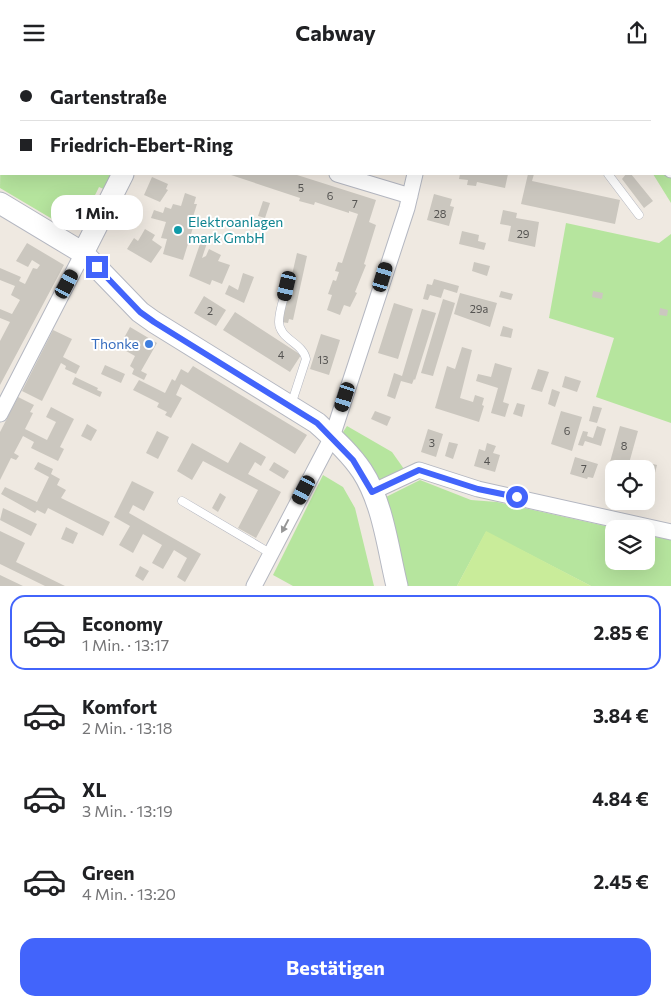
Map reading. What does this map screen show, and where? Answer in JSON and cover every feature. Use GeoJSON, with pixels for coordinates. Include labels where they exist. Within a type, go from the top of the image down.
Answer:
{"type":"FeatureCollection","features":[{"type":"Feature","properties":{"kind":"main road"},"geometry":{"type":"LineString","coordinates":[[83,253],[122,175]]}},
{"type":"Feature","properties":{"kind":"main road"},"geometry":{"type":"LineString","coordinates":[[0,203],[83,253],[140,312],[154,322],[317,423],[332,437],[362,472],[372,492],[397,586]]}},
{"type":"Feature","properties":{"kind":"street"},"geometry":{"type":"LineString","coordinates":[[340,175],[410,196]]}},
{"type":"Feature","properties":{"kind":"street"},"geometry":{"type":"LineString","coordinates":[[254,586],[332,437],[410,196],[415,175]]}},
{"type":"Feature","properties":{"kind":"street"},"geometry":{"type":"LineString","coordinates":[[0,414],[83,253]]}},
{"type":"Feature","properties":{"kind":"street"},"geometry":{"type":"LineString","coordinates":[[372,492],[419,470],[478,489],[671,532]]}},
{"type":"Feature","properties":{"kind":"lane"},"geometry":{"type":"LineString","coordinates":[[609,175],[639,215]]}},
{"type":"Feature","properties":{"kind":"lane"},"geometry":{"type":"LineString","coordinates":[[287,286],[279,324],[282,333],[304,352],[306,359],[290,407]]}},
{"type":"Feature","properties":{"kind":"lane"},"geometry":{"type":"LineString","coordinates":[[182,501],[270,553]]}},
{"type":"Feature","properties":{"kind":"green space"},"geometry":{"type":"Polygon","coordinates":[[[0,175],[114,175],[106,190],[99,187],[84,211],[75,217],[59,223],[0,188],[0,175]]]}},
{"type":"Feature","properties":{"kind":"green space"},"geometry":{"type":"Polygon","coordinates":[[[654,175],[670,175],[671,177],[671,203],[654,175]]]}},
{"type":"Feature","properties":{"kind":"green space"},"geometry":{"type":"Polygon","coordinates":[[[566,223],[659,243],[671,234],[671,423],[596,397],[614,338],[549,318],[566,223]]]}},
{"type":"Feature","properties":{"kind":"green space"},"geometry":{"type":"Polygon","coordinates":[[[347,426],[392,452],[404,469],[379,481],[345,437],[343,432],[347,426]]]}},
{"type":"Feature","properties":{"kind":"green space"},"geometry":{"type":"Polygon","coordinates":[[[323,475],[343,487],[355,508],[374,586],[293,586],[273,575],[323,475]]]}},
{"type":"Feature","properties":{"kind":"green space"},"geometry":{"type":"Polygon","coordinates":[[[420,480],[471,500],[497,502],[605,526],[605,570],[655,570],[655,537],[671,540],[671,586],[591,586],[486,532],[457,586],[406,586],[386,497],[420,480]]]}},
{"type":"Feature","properties":{"kind":"green space"},"geometry":{"type":"Polygon","coordinates":[[[486,531],[591,586],[457,586],[486,531]]]}},
{"type":"Feature","properties":{"kind":"building"},"geometry":{"type":"Polygon","coordinates":[[[231,175],[297,175],[376,200],[369,222],[376,225],[364,264],[366,265],[355,292],[357,293],[350,307],[344,305],[340,315],[327,310],[332,295],[328,294],[333,280],[336,281],[339,272],[335,271],[338,262],[342,263],[358,214],[315,202],[314,205],[299,201],[300,198],[231,175]]]}},
{"type":"Feature","properties":{"kind":"building"},"geometry":{"type":"Polygon","coordinates":[[[460,175],[508,175],[505,188],[477,182],[476,186],[467,185],[468,180],[459,179],[460,175]]]}},
{"type":"Feature","properties":{"kind":"building"},"geometry":{"type":"Polygon","coordinates":[[[528,175],[534,175],[532,181],[620,200],[615,224],[521,204],[528,175]]]}},
{"type":"Feature","properties":{"kind":"building"},"geometry":{"type":"Polygon","coordinates":[[[625,175],[632,175],[653,201],[644,208],[622,179],[625,175]]]}},
{"type":"Feature","properties":{"kind":"building"},"geometry":{"type":"Polygon","coordinates":[[[152,177],[168,184],[166,189],[168,190],[160,202],[144,195],[152,177]]]}},
{"type":"Feature","properties":{"kind":"building","name":"Elektroanlagen mark GmbH"},"geometry":{"type":"Polygon","coordinates":[[[185,193],[196,197],[194,204],[197,204],[192,220],[195,221],[183,260],[163,254],[167,239],[161,238],[166,222],[151,218],[154,210],[163,213],[165,207],[171,209],[173,204],[181,206],[185,193]]]}},
{"type":"Feature","properties":{"kind":"building"},"geometry":{"type":"Polygon","coordinates":[[[434,194],[452,199],[450,206],[454,207],[449,226],[427,220],[434,194]]]}},
{"type":"Feature","properties":{"kind":"building"},"geometry":{"type":"Polygon","coordinates":[[[263,201],[270,203],[265,218],[258,216],[263,201]]]}},
{"type":"Feature","properties":{"kind":"building"},"geometry":{"type":"Polygon","coordinates":[[[503,210],[517,213],[516,218],[539,222],[535,247],[508,241],[511,226],[500,224],[503,210]]]}},
{"type":"Feature","properties":{"kind":"building"},"geometry":{"type":"Polygon","coordinates":[[[145,229],[155,235],[152,240],[162,247],[151,263],[127,249],[134,238],[138,241],[145,229]]]}},
{"type":"Feature","properties":{"kind":"building"},"geometry":{"type":"Polygon","coordinates":[[[462,231],[479,235],[478,241],[486,243],[484,250],[459,244],[462,231]]]}},
{"type":"Feature","properties":{"kind":"building"},"geometry":{"type":"Polygon","coordinates":[[[201,241],[207,243],[202,258],[206,256],[209,249],[221,255],[218,261],[230,265],[222,284],[212,280],[210,285],[189,276],[201,241]]]}},
{"type":"Feature","properties":{"kind":"building"},"geometry":{"type":"Polygon","coordinates":[[[27,243],[64,265],[0,385],[0,341],[10,322],[0,318],[0,309],[12,314],[20,300],[11,295],[15,286],[0,280],[0,268],[21,277],[19,281],[25,284],[33,268],[37,269],[40,265],[32,260],[28,267],[16,261],[27,243]]]}},
{"type":"Feature","properties":{"kind":"building"},"geometry":{"type":"Polygon","coordinates":[[[297,253],[307,256],[293,320],[289,319],[288,323],[281,322],[297,253]]]}},
{"type":"Feature","properties":{"kind":"building"},"geometry":{"type":"Polygon","coordinates":[[[474,262],[490,266],[487,276],[472,271],[474,262]]]}},
{"type":"Feature","properties":{"kind":"building"},"geometry":{"type":"Polygon","coordinates":[[[243,273],[254,277],[244,303],[225,294],[229,285],[238,290],[243,273]]]}},
{"type":"Feature","properties":{"kind":"building"},"geometry":{"type":"Polygon","coordinates":[[[434,279],[459,286],[457,293],[444,289],[441,298],[430,295],[428,300],[423,299],[427,284],[432,285],[434,279]]]}},
{"type":"Feature","properties":{"kind":"building"},"geometry":{"type":"Polygon","coordinates":[[[501,291],[513,294],[511,300],[499,297],[501,291]]]}},
{"type":"Feature","properties":{"kind":"building"},"geometry":{"type":"Polygon","coordinates":[[[593,291],[603,293],[602,299],[592,297],[593,291]]]}},
{"type":"Feature","properties":{"kind":"building"},"geometry":{"type":"Polygon","coordinates":[[[460,293],[497,303],[490,327],[454,314],[460,293]]]}},
{"type":"Feature","properties":{"kind":"building"},"geometry":{"type":"Polygon","coordinates":[[[204,296],[226,310],[216,326],[194,313],[204,296]]]}},
{"type":"Feature","properties":{"kind":"building"},"geometry":{"type":"Polygon","coordinates":[[[443,299],[455,303],[433,376],[421,373],[443,299]]]}},
{"type":"Feature","properties":{"kind":"building"},"geometry":{"type":"Polygon","coordinates":[[[394,303],[413,309],[398,359],[378,353],[394,303]]]}},
{"type":"Feature","properties":{"kind":"building"},"geometry":{"type":"Polygon","coordinates":[[[660,308],[668,310],[667,316],[659,315],[660,308]]]}},
{"type":"Feature","properties":{"kind":"building"},"geometry":{"type":"Polygon","coordinates":[[[422,309],[436,313],[415,380],[412,384],[401,381],[395,399],[387,396],[394,373],[402,376],[422,309]]]}},
{"type":"Feature","properties":{"kind":"building"},"geometry":{"type":"Polygon","coordinates":[[[235,312],[301,355],[290,372],[223,330],[235,312]]]}},
{"type":"Feature","properties":{"kind":"building"},"geometry":{"type":"Polygon","coordinates":[[[503,326],[513,329],[511,338],[500,336],[503,326]]]}},
{"type":"Feature","properties":{"kind":"building"},"geometry":{"type":"Polygon","coordinates":[[[130,327],[157,343],[141,371],[147,374],[144,380],[132,374],[134,369],[130,366],[135,356],[119,347],[130,327]]]}},
{"type":"Feature","properties":{"kind":"building"},"geometry":{"type":"Polygon","coordinates":[[[53,330],[72,339],[63,357],[80,366],[76,374],[65,369],[66,366],[61,363],[42,401],[22,391],[53,330]]]}},
{"type":"Feature","properties":{"kind":"building"},"geometry":{"type":"Polygon","coordinates":[[[321,334],[340,340],[329,375],[310,369],[321,334]]]}},
{"type":"Feature","properties":{"kind":"building"},"geometry":{"type":"Polygon","coordinates":[[[462,347],[472,350],[460,398],[473,402],[475,395],[484,398],[482,405],[484,406],[479,422],[435,408],[447,366],[455,369],[462,347]]]}},
{"type":"Feature","properties":{"kind":"building"},"geometry":{"type":"Polygon","coordinates":[[[495,363],[512,368],[503,402],[509,404],[505,417],[491,413],[498,388],[476,381],[478,374],[491,377],[495,363]]]}},
{"type":"Feature","properties":{"kind":"building"},"geometry":{"type":"Polygon","coordinates":[[[105,365],[125,374],[121,383],[101,374],[105,365]]]}},
{"type":"Feature","properties":{"kind":"building"},"geometry":{"type":"Polygon","coordinates":[[[193,366],[307,435],[295,454],[181,384],[176,395],[182,398],[171,418],[165,415],[167,412],[157,407],[159,403],[133,390],[139,380],[165,393],[172,379],[175,381],[181,369],[188,373],[193,366]]]}},
{"type":"Feature","properties":{"kind":"building"},"geometry":{"type":"Polygon","coordinates":[[[538,369],[549,372],[542,392],[531,389],[538,369]]]}},
{"type":"Feature","properties":{"kind":"building"},"geometry":{"type":"Polygon","coordinates":[[[565,376],[581,381],[577,392],[562,387],[565,376]]]}},
{"type":"Feature","properties":{"kind":"building"},"geometry":{"type":"Polygon","coordinates":[[[75,377],[98,388],[97,390],[102,392],[100,397],[72,384],[75,377]]]}},
{"type":"Feature","properties":{"kind":"building"},"geometry":{"type":"Polygon","coordinates":[[[552,389],[560,392],[555,407],[548,404],[552,389]]]}},
{"type":"Feature","properties":{"kind":"building"},"geometry":{"type":"Polygon","coordinates":[[[18,397],[34,405],[30,412],[33,413],[25,429],[47,440],[56,422],[46,417],[51,407],[74,419],[60,447],[64,449],[58,461],[31,448],[34,442],[23,436],[14,453],[19,456],[16,460],[11,458],[0,480],[0,432],[18,397]]]}},
{"type":"Feature","properties":{"kind":"building"},"geometry":{"type":"Polygon","coordinates":[[[517,403],[525,405],[522,417],[513,414],[517,403]]]}},
{"type":"Feature","properties":{"kind":"building"},"geometry":{"type":"Polygon","coordinates":[[[593,406],[602,408],[597,423],[589,421],[593,406]]]}},
{"type":"Feature","properties":{"kind":"building"},"geometry":{"type":"Polygon","coordinates":[[[375,411],[391,417],[387,426],[371,419],[375,411]]]}},
{"type":"Feature","properties":{"kind":"building"},"geometry":{"type":"Polygon","coordinates":[[[561,411],[582,417],[572,451],[551,444],[561,411]]]}},
{"type":"Feature","properties":{"kind":"building"},"geometry":{"type":"Polygon","coordinates":[[[87,424],[97,430],[91,441],[81,436],[87,424]]]}},
{"type":"Feature","properties":{"kind":"building"},"geometry":{"type":"Polygon","coordinates":[[[597,426],[606,429],[601,446],[585,441],[583,446],[578,445],[583,431],[588,432],[587,436],[593,438],[597,426]]]}},
{"type":"Feature","properties":{"kind":"building"},"geometry":{"type":"Polygon","coordinates":[[[620,426],[638,431],[630,460],[611,460],[620,426]]]}},
{"type":"Feature","properties":{"kind":"building"},"geometry":{"type":"Polygon","coordinates":[[[428,429],[443,434],[436,457],[421,452],[428,429]]]}},
{"type":"Feature","properties":{"kind":"building"},"geometry":{"type":"Polygon","coordinates":[[[157,431],[169,437],[158,459],[146,453],[157,431]]]}},
{"type":"Feature","properties":{"kind":"building"},"geometry":{"type":"Polygon","coordinates":[[[240,442],[266,457],[261,466],[255,462],[248,474],[281,492],[256,538],[238,528],[258,490],[203,461],[192,480],[177,471],[192,443],[228,463],[240,442]]]}},
{"type":"Feature","properties":{"kind":"building"},"geometry":{"type":"Polygon","coordinates":[[[449,442],[458,444],[453,459],[445,456],[449,442]]]}},
{"type":"Feature","properties":{"kind":"building"},"geometry":{"type":"Polygon","coordinates":[[[487,443],[496,446],[493,453],[500,455],[495,472],[474,466],[479,449],[485,451],[487,443]]]}},
{"type":"Feature","properties":{"kind":"building"},"geometry":{"type":"Polygon","coordinates":[[[575,457],[598,464],[593,478],[588,477],[587,479],[570,474],[575,457]]]}},
{"type":"Feature","properties":{"kind":"building"},"geometry":{"type":"Polygon","coordinates":[[[38,462],[53,469],[51,474],[60,479],[57,485],[66,490],[61,498],[110,522],[103,536],[48,508],[45,514],[37,510],[35,513],[1,494],[5,487],[37,502],[49,477],[34,469],[38,462]]]}},
{"type":"Feature","properties":{"kind":"building"},"geometry":{"type":"Polygon","coordinates":[[[274,462],[289,471],[284,479],[269,470],[274,462]]]}},
{"type":"Feature","properties":{"kind":"building"},"geometry":{"type":"Polygon","coordinates":[[[132,481],[154,492],[144,511],[133,505],[129,513],[201,554],[185,582],[177,577],[187,558],[174,550],[163,569],[152,563],[162,545],[143,534],[133,553],[119,545],[130,526],[114,517],[132,481]]]}},
{"type":"Feature","properties":{"kind":"building"},"geometry":{"type":"Polygon","coordinates":[[[220,493],[226,497],[218,512],[212,508],[220,493]]]}},
{"type":"Feature","properties":{"kind":"building"},"geometry":{"type":"Polygon","coordinates":[[[3,508],[37,524],[31,536],[0,520],[3,508]]]}},
{"type":"Feature","properties":{"kind":"building"},"geometry":{"type":"Polygon","coordinates":[[[66,527],[78,533],[73,544],[61,539],[66,527]]]}},
{"type":"Feature","properties":{"kind":"building"},"geometry":{"type":"Polygon","coordinates":[[[0,531],[25,543],[16,562],[65,586],[45,586],[0,564],[0,531]]]}},
{"type":"Feature","properties":{"kind":"building"},"geometry":{"type":"Polygon","coordinates":[[[140,566],[149,571],[143,581],[135,576],[140,566]]]}},
{"type":"Feature","properties":{"kind":"building"},"geometry":{"type":"Polygon","coordinates":[[[0,575],[23,586],[0,586],[0,575]]]}},
{"type":"Feature","properties":{"kind":"place","name":"Elektroanlagen mark GmbH"},"geometry":{"type":"Point","coordinates":[178,230]}},
{"type":"Feature","properties":{"kind":"place","name":"Thonke"},"geometry":{"type":"Point","coordinates":[149,344]}},
{"type":"Feature","properties":{"kind":"route"},"geometry":{"type":"LineString","coordinates":[[97,267],[140,312],[154,322],[317,423],[353,460],[362,472],[372,492],[419,470],[478,489],[517,497]]}}]}
